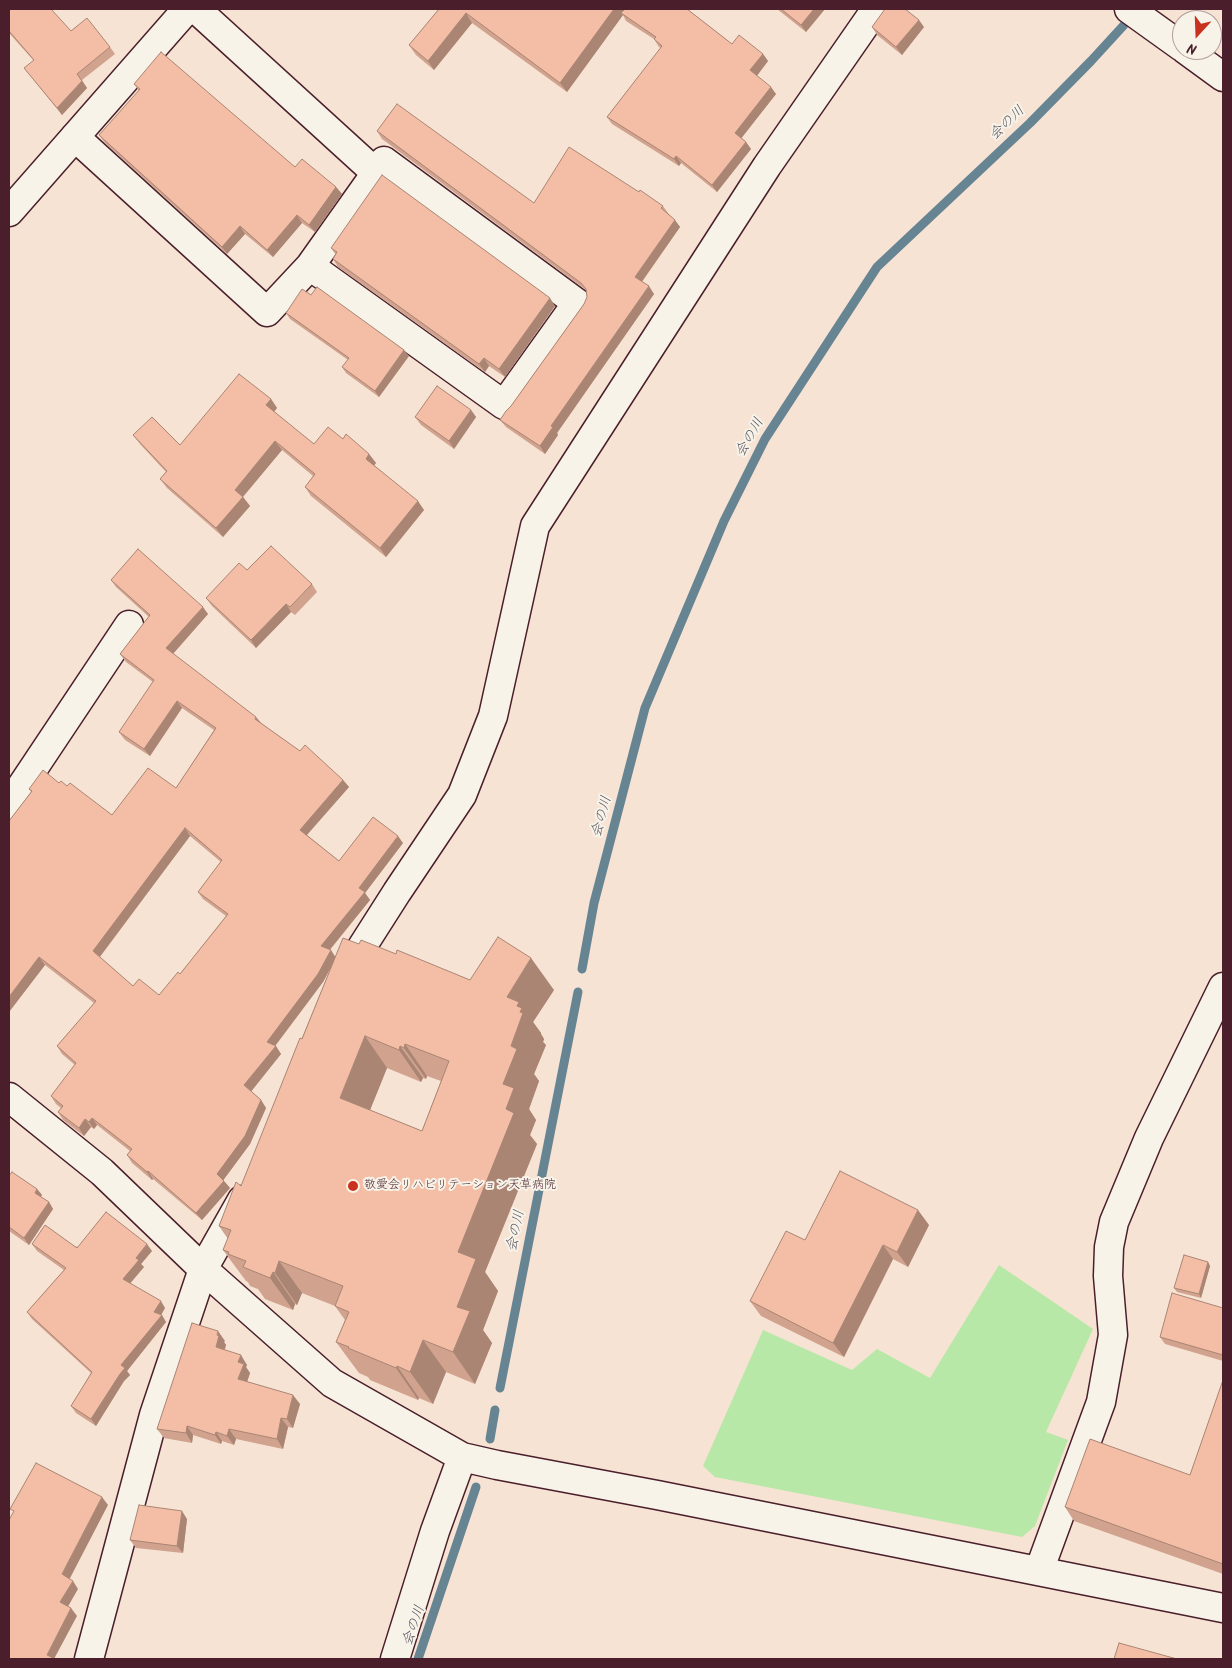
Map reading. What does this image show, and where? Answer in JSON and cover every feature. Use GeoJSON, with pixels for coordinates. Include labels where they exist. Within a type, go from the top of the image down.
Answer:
{"type":"FeatureCollection","features":[{"type":"Feature","properties":{"kind":"street"},"geometry":{"type":"LineString","coordinates":[[9,212],[187,9]]}},
{"type":"Feature","properties":{"kind":"street"},"geometry":{"type":"LineString","coordinates":[[196,9],[376,172]]}},
{"type":"Feature","properties":{"kind":"street"},"geometry":{"type":"LineString","coordinates":[[336,992],[344,974],[462,795],[494,716],[535,526],[767,166],[876,9]]}},
{"type":"Feature","properties":{"kind":"street"},"geometry":{"type":"LineString","coordinates":[[1129,9],[1172,40]]}},
{"type":"Feature","properties":{"kind":"street"},"geometry":{"type":"LineString","coordinates":[[1200,60],[1223,77]]}},
{"type":"Feature","properties":{"kind":"street"},"geometry":{"type":"LineString","coordinates":[[74,137],[267,312],[310,266],[384,161],[577,303],[504,405],[310,266]]}},
{"type":"Feature","properties":{"kind":"street"},"geometry":{"type":"LineString","coordinates":[[9,805],[129,625]]}},
{"type":"Feature","properties":{"kind":"street"},"geometry":{"type":"LineString","coordinates":[[1039,1571],[1101,1402],[1113,1335],[1108,1276],[1109,1247],[1114,1222],[1149,1138],[1223,987]]}},
{"type":"Feature","properties":{"kind":"street"},"geometry":{"type":"LineString","coordinates":[[9,1097],[102,1172],[203,1269],[332,1383],[462,1457],[1223,1608]]}},
{"type":"Feature","properties":{"kind":"street"},"geometry":{"type":"LineString","coordinates":[[89,1659],[154,1415],[203,1269],[251,1181]]}},
{"type":"Feature","properties":{"kind":"street"},"geometry":{"type":"LineString","coordinates":[[395,1659],[435,1531],[462,1457]]}},
{"type":"Feature","properties":{"kind":"green space"},"geometry":{"type":"Polygon","coordinates":[[[999,1265],[1093,1329],[1046,1432],[1068,1440],[1035,1526],[1022,1537],[715,1477],[703,1466],[763,1330],[852,1370],[877,1349],[930,1378],[999,1265]]]}},
{"type":"Feature","properties":{"kind":"building"},"geometry":{"type":"Polygon","coordinates":[[[9,9],[51,9],[71,31],[87,18],[110,47],[77,74],[82,81],[57,108],[24,68],[34,60],[9,31],[9,9]]]}},
{"type":"Feature","properties":{"kind":"building"},"geometry":{"type":"Polygon","coordinates":[[[439,9],[614,9],[560,83],[466,13],[428,61],[409,45],[439,9]]]}},
{"type":"Feature","properties":{"kind":"building"},"geometry":{"type":"Polygon","coordinates":[[[625,9],[687,9],[732,44],[739,35],[763,54],[750,70],[771,87],[735,133],[746,142],[712,185],[676,156],[674,159],[607,117],[662,46],[654,39],[656,37],[621,13],[625,9]]]}},
{"type":"Feature","properties":{"kind":"building"},"geometry":{"type":"Polygon","coordinates":[[[781,9],[814,9],[801,25],[781,9]]]}},
{"type":"Feature","properties":{"kind":"building"},"geometry":{"type":"Polygon","coordinates":[[[885,9],[905,9],[919,20],[896,47],[872,27],[885,9]]]}},
{"type":"Feature","properties":{"kind":"building"},"geometry":{"type":"Polygon","coordinates":[[[161,52],[295,167],[302,159],[336,187],[309,225],[297,215],[267,250],[240,226],[222,247],[99,135],[140,89],[134,84],[161,52]]]}},
{"type":"Feature","properties":{"kind":"building"},"geometry":{"type":"Polygon","coordinates":[[[397,104],[534,203],[569,147],[639,192],[640,190],[663,206],[661,208],[675,220],[635,277],[649,286],[551,426],[553,427],[540,446],[500,420],[584,304],[587,297],[586,289],[581,283],[377,131],[397,104]]]}},
{"type":"Feature","properties":{"kind":"building"},"geometry":{"type":"Polygon","coordinates":[[[382,175],[550,298],[499,369],[484,358],[479,364],[333,259],[337,252],[331,248],[382,175]]]}},
{"type":"Feature","properties":{"kind":"building"},"geometry":{"type":"Polygon","coordinates":[[[317,287],[404,350],[375,391],[342,367],[349,358],[286,313],[302,289],[311,295],[317,287]]]}},
{"type":"Feature","properties":{"kind":"building"},"geometry":{"type":"Polygon","coordinates":[[[239,374],[271,399],[266,405],[314,444],[328,427],[343,439],[346,434],[369,454],[366,459],[418,501],[380,548],[305,487],[315,474],[275,441],[235,490],[243,497],[216,528],[160,479],[167,471],[133,435],[152,417],[180,445],[239,374]]]}},
{"type":"Feature","properties":{"kind":"building"},"geometry":{"type":"Polygon","coordinates":[[[437,386],[471,410],[449,441],[415,417],[437,386]]]}},
{"type":"Feature","properties":{"kind":"building"},"geometry":{"type":"Polygon","coordinates":[[[271,546],[312,584],[290,607],[286,604],[251,640],[206,598],[239,563],[247,570],[271,546]]]}},
{"type":"Feature","properties":{"kind":"building"},"geometry":{"type":"Polygon","coordinates":[[[138,549],[203,607],[166,648],[256,717],[255,719],[300,751],[305,745],[343,780],[300,830],[339,861],[373,817],[398,836],[359,888],[365,892],[321,946],[331,950],[318,974],[267,1042],[276,1046],[244,1085],[261,1100],[245,1136],[217,1174],[224,1181],[196,1213],[127,1155],[132,1149],[92,1118],[89,1122],[85,1119],[79,1128],[58,1112],[63,1106],[51,1096],[76,1063],[57,1046],[96,1001],[39,957],[9,997],[9,821],[32,791],[29,789],[43,770],[59,783],[61,781],[67,786],[70,783],[112,815],[148,768],[176,788],[216,728],[177,701],[144,749],[119,732],[154,680],[120,654],[150,615],[111,580],[138,549]],[[185,828],[93,951],[133,986],[139,979],[159,995],[178,972],[180,974],[228,914],[198,892],[222,860],[185,828]]]}},
{"type":"Feature","properties":{"kind":"building"},"geometry":{"type":"Polygon","coordinates":[[[498,937],[531,958],[507,997],[519,1002],[517,1006],[522,1008],[520,1012],[523,1013],[511,1046],[517,1049],[503,1084],[514,1088],[506,1109],[514,1113],[458,1252],[476,1259],[457,1307],[470,1311],[453,1352],[423,1340],[410,1372],[397,1366],[396,1368],[336,1342],[349,1312],[335,1306],[343,1286],[279,1261],[275,1273],[273,1272],[270,1278],[243,1267],[246,1261],[223,1250],[231,1230],[219,1226],[236,1182],[241,1186],[300,1038],[302,1039],[343,938],[359,944],[361,940],[396,954],[397,950],[470,980],[498,937]],[[365,1036],[340,1098],[422,1131],[449,1061],[405,1044],[404,1048],[400,1046],[399,1050],[365,1036]]]}},
{"type":"Feature","properties":{"kind":"building"},"geometry":{"type":"Polygon","coordinates":[[[840,1171],[918,1210],[897,1252],[883,1245],[833,1343],[750,1301],[786,1231],[805,1240],[840,1171]]]}},
{"type":"Feature","properties":{"kind":"building"},"geometry":{"type":"Polygon","coordinates":[[[12,1172],[37,1189],[35,1193],[49,1202],[24,1238],[9,1227],[9,1176],[12,1172]]]}},
{"type":"Feature","properties":{"kind":"building"},"geometry":{"type":"Polygon","coordinates":[[[106,1212],[147,1244],[136,1258],[139,1260],[123,1279],[161,1301],[154,1312],[162,1315],[121,1365],[125,1368],[91,1419],[71,1406],[92,1372],[27,1312],[66,1268],[32,1244],[45,1225],[77,1248],[106,1212]]]}},
{"type":"Feature","properties":{"kind":"building"},"geometry":{"type":"Polygon","coordinates":[[[1184,1255],[1208,1262],[1199,1294],[1174,1288],[1184,1255]]]}},
{"type":"Feature","properties":{"kind":"building"},"geometry":{"type":"Polygon","coordinates":[[[1172,1293],[1223,1308],[1223,1355],[1160,1337],[1172,1293]]]}},
{"type":"Feature","properties":{"kind":"building"},"geometry":{"type":"Polygon","coordinates":[[[192,1323],[218,1331],[217,1335],[219,1336],[216,1347],[241,1355],[238,1362],[244,1364],[238,1379],[293,1395],[287,1419],[281,1418],[277,1439],[229,1429],[227,1436],[216,1432],[215,1435],[187,1426],[186,1433],[157,1429],[192,1323]]]}},
{"type":"Feature","properties":{"kind":"building"},"geometry":{"type":"Polygon","coordinates":[[[1223,1380],[1223,1564],[1065,1507],[1090,1439],[1190,1475],[1223,1380]]]}},
{"type":"Feature","properties":{"kind":"building"},"geometry":{"type":"Polygon","coordinates":[[[36,1463],[102,1497],[62,1574],[73,1581],[60,1602],[71,1608],[47,1655],[55,1659],[9,1659],[9,1520],[14,1511],[10,1509],[36,1463]]]}},
{"type":"Feature","properties":{"kind":"building"},"geometry":{"type":"Polygon","coordinates":[[[139,1505],[182,1511],[177,1546],[130,1540],[139,1505]]]}},
{"type":"Feature","properties":{"kind":"building"},"geometry":{"type":"Polygon","coordinates":[[[1119,1643],[1177,1659],[1114,1659],[1119,1643]]]}},
{"type":"Feature","properties":{"kind":"waterway","name":"会の川"},"geometry":{"type":"LineString","coordinates":[[582,969],[594,903],[645,708],[724,521],[765,439],[877,267],[1030,123],[1124,25]]}},
{"type":"Feature","properties":{"kind":"waterway","name":"会の川"},"geometry":{"type":"LineString","coordinates":[[500,1388],[578,992]]}},
{"type":"Feature","properties":{"kind":"waterway","name":"会の川"},"geometry":{"type":"LineString","coordinates":[[490,1439],[495,1410]]}},
{"type":"Feature","properties":{"kind":"waterway","name":"会の川"},"geometry":{"type":"LineString","coordinates":[[418,1659],[476,1487]]}},
{"type":"Feature","properties":{"kind":"place","name":"敬愛会リハビリテーション天草病院"},"geometry":{"type":"Point","coordinates":[353,1186]}}]}
